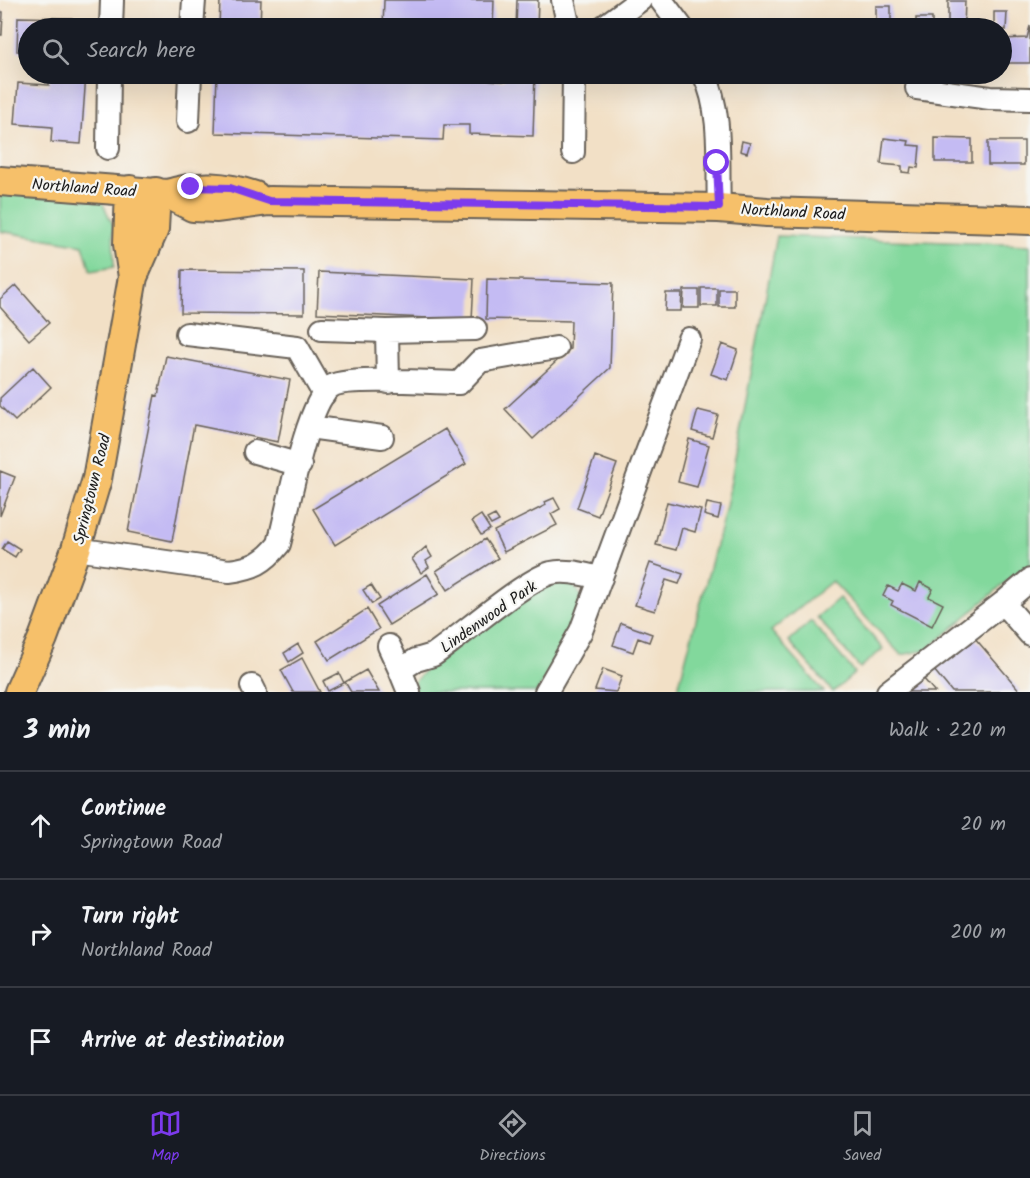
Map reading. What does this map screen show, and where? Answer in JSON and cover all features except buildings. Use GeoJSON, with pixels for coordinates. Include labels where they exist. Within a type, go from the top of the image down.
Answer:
{"type":"FeatureCollection","features":[{"type":"Feature","properties":{"kind":"main road","name":"Northland Road"},"geometry":{"type":"LineString","coordinates":[[0,181],[151,192],[193,207],[217,207],[269,201],[719,207],[767,212],[1030,220]]}},
{"type":"Feature","properties":{"kind":"main road","name":"Springtown Road"},"geometry":{"type":"LineString","coordinates":[[19,692],[43,638],[76,549],[97,479],[134,277],[154,229],[151,192]]}},
{"type":"Feature","properties":{"kind":"street"},"geometry":{"type":"LineString","coordinates":[[111,18],[112,0]]}},
{"type":"Feature","properties":{"kind":"street"},"geometry":{"type":"LineString","coordinates":[[193,18],[194,0]]}},
{"type":"Feature","properties":{"kind":"street"},"geometry":{"type":"LineString","coordinates":[[562,0],[566,18]]}},
{"type":"Feature","properties":{"kind":"street"},"geometry":{"type":"LineString","coordinates":[[616,18],[640,0]]}},
{"type":"Feature","properties":{"kind":"street"},"geometry":{"type":"LineString","coordinates":[[661,0],[674,18]]}},
{"type":"Feature","properties":{"kind":"street"},"geometry":{"type":"LineString","coordinates":[[108,148],[109,84]]}},
{"type":"Feature","properties":{"kind":"street"},"geometry":{"type":"LineString","coordinates":[[188,121],[190,84]]}},
{"type":"Feature","properties":{"kind":"street"},"geometry":{"type":"LineString","coordinates":[[573,152],[574,84]]}},
{"type":"Feature","properties":{"kind":"street"},"geometry":{"type":"LineString","coordinates":[[709,84],[716,122],[719,207]]}},
{"type":"Feature","properties":{"kind":"street"},"geometry":{"type":"LineString","coordinates":[[917,88],[990,98],[1030,99]]}},
{"type":"Feature","properties":{"kind":"street"},"geometry":{"type":"LineString","coordinates":[[322,329],[387,331],[475,329]]}},
{"type":"Feature","properties":{"kind":"street"},"geometry":{"type":"LineString","coordinates":[[387,331],[388,382]]}},
{"type":"Feature","properties":{"kind":"street"},"geometry":{"type":"LineString","coordinates":[[187,334],[297,347],[324,394]]}},
{"type":"Feature","properties":{"kind":"street"},"geometry":{"type":"LineString","coordinates":[[546,692],[581,631],[689,339]]}},
{"type":"Feature","properties":{"kind":"street"},"geometry":{"type":"LineString","coordinates":[[76,549],[230,571],[253,568],[267,559],[279,544],[315,406],[331,386],[353,381],[459,384],[480,361],[556,348]]}},
{"type":"Feature","properties":{"kind":"street"},"geometry":{"type":"LineString","coordinates":[[309,427],[381,437]]}},
{"type":"Feature","properties":{"kind":"street"},"geometry":{"type":"LineString","coordinates":[[255,452],[300,465]]}},
{"type":"Feature","properties":{"kind":"street","name":"Lindenwood Park"},"geometry":{"type":"LineString","coordinates":[[400,670],[416,660],[433,655],[530,584],[551,573],[573,573],[602,578]]}},
{"type":"Feature","properties":{"kind":"street"},"geometry":{"type":"LineString","coordinates":[[888,692],[1030,580]]}},
{"type":"Feature","properties":{"kind":"street"},"geometry":{"type":"LineString","coordinates":[[1003,603],[1030,634]]}},
{"type":"Feature","properties":{"kind":"street"},"geometry":{"type":"LineString","coordinates":[[389,646],[409,692]]}},
{"type":"Feature","properties":{"kind":"green space"},"geometry":{"type":"Polygon","coordinates":[[[0,186],[102,202],[113,225],[114,267],[91,271],[83,245],[0,231],[0,186]]]}},
{"type":"Feature","properties":{"kind":"green space"},"geometry":{"type":"Polygon","coordinates":[[[777,236],[1030,245],[1030,569],[1022,569],[1013,576],[927,650],[901,655],[832,581],[771,631],[824,692],[677,692],[726,507],[777,236]]]}},
{"type":"Feature","properties":{"kind":"green space"},"geometry":{"type":"Polygon","coordinates":[[[568,580],[579,592],[581,600],[556,662],[537,692],[414,692],[415,681],[427,668],[541,587],[568,580]]]}},
{"type":"Feature","properties":{"kind":"green space"},"geometry":{"type":"Polygon","coordinates":[[[839,598],[883,649],[860,668],[817,617],[839,598]]]}},
{"type":"Feature","properties":{"kind":"green space"},"geometry":{"type":"Polygon","coordinates":[[[811,621],[855,673],[833,692],[789,641],[811,621]]]}},
{"type":"Feature","properties":{"kind":"route"},"geometry":{"type":"LineString","coordinates":[[191,187],[230,188],[269,201],[719,207],[717,163]]}}]}
